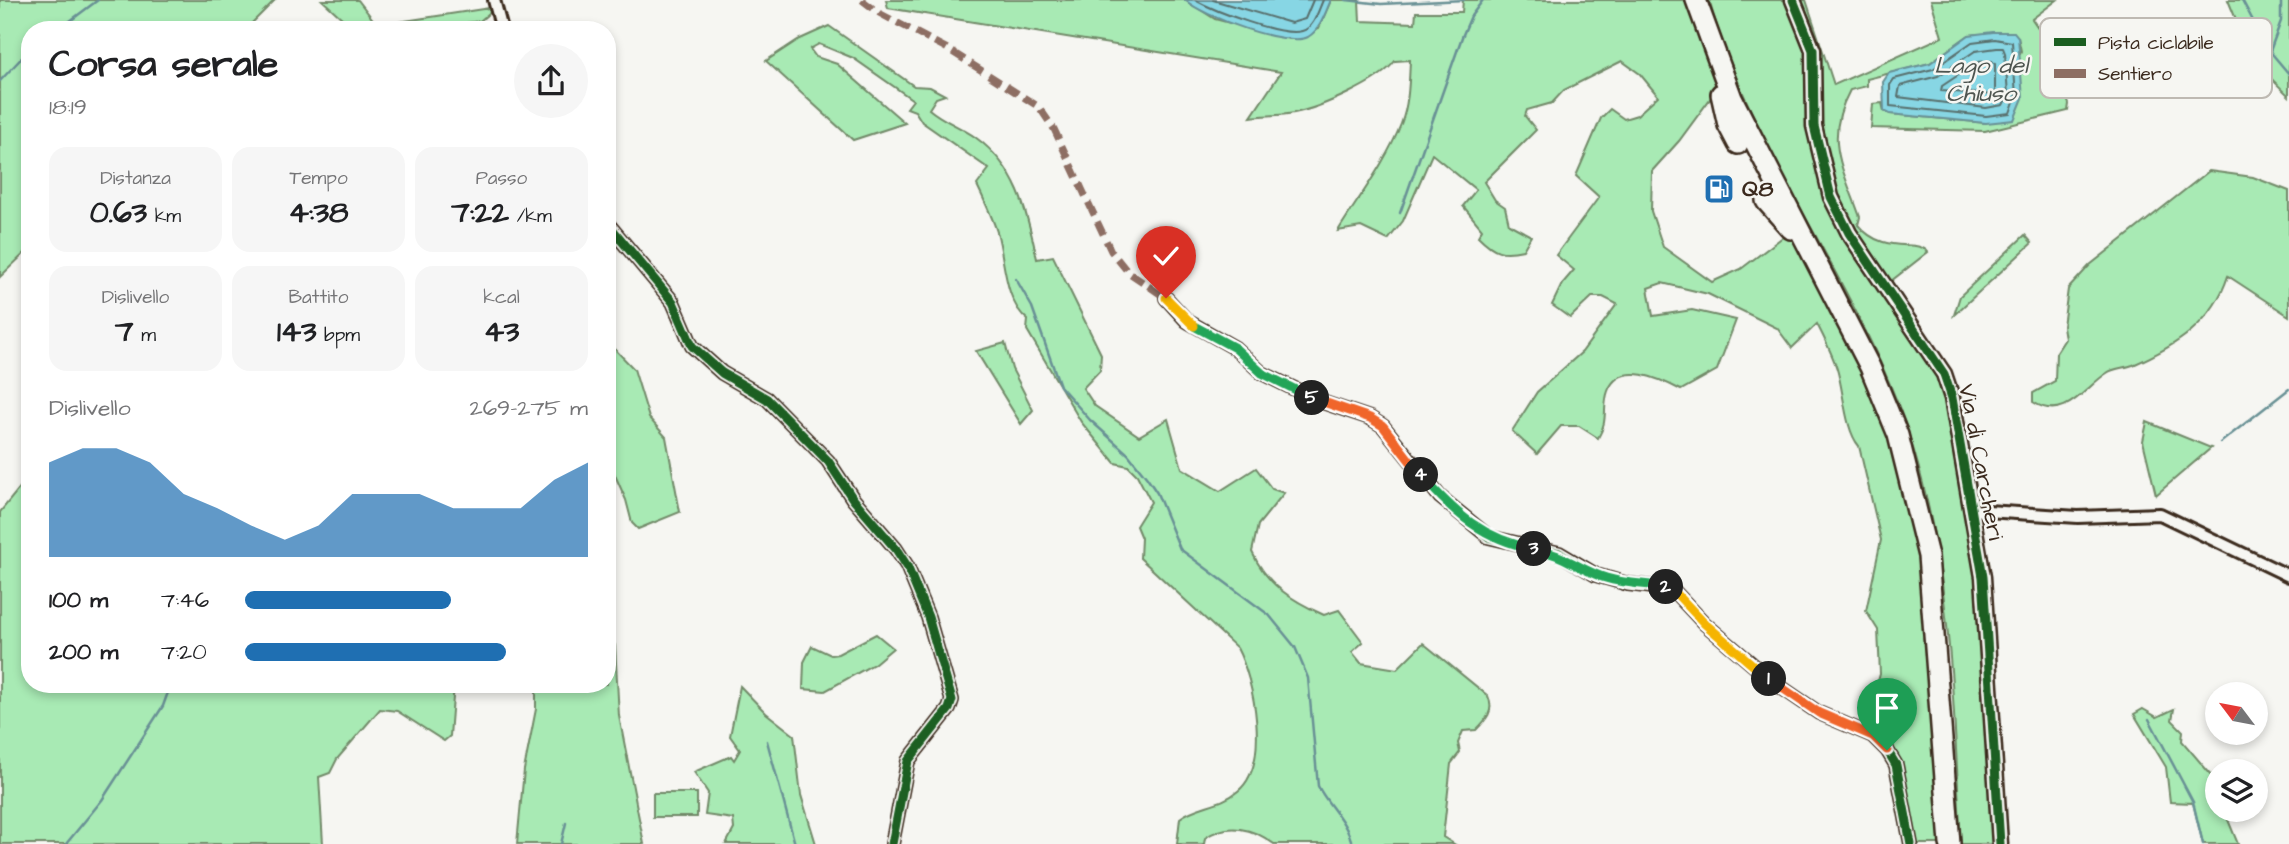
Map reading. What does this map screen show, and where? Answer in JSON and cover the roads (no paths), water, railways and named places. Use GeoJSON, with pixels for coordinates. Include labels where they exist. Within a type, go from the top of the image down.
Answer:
{"type":"FeatureCollection","features":[{"type":"Feature","properties":{"kind":"highway"},"geometry":{"type":"LineString","coordinates":[[1694,0],[1692,12],[1738,144]]}},
{"type":"Feature","properties":{"kind":"highway"},"geometry":{"type":"LineString","coordinates":[[1694,0],[1732,98],[1814,256],[1885,401],[1898,435],[1923,525],[1936,628],[1950,844]]}},
{"type":"Feature","properties":{"kind":"highway"},"geometry":{"type":"LineString","coordinates":[[1709,0],[1727,58],[1752,113],[1865,330],[1891,385],[1916,452],[1940,562],[1952,690],[1961,844]]}},
{"type":"Feature","properties":{"kind":"highway"},"geometry":{"type":"LineString","coordinates":[[1766,201],[1814,256]]}},
{"type":"Feature","properties":{"kind":"street"},"geometry":{"type":"LineString","coordinates":[[494,0],[500,21]]}},
{"type":"Feature","properties":{"kind":"street","name":"Via di Carcheri"},"geometry":{"type":"LineString","coordinates":[[1793,0],[1813,50],[1814,126],[1832,197],[1849,233],[1944,374],[1952,398],[1983,577],[2000,844]]}},
{"type":"Feature","properties":{"kind":"street"},"geometry":{"type":"LineString","coordinates":[[616,234],[673,302],[692,346],[722,373],[767,399],[828,461],[853,499],[907,566],[928,617],[952,700],[949,709],[908,761],[892,844]]}},
{"type":"Feature","properties":{"kind":"street"},"geometry":{"type":"LineString","coordinates":[[1166,298],[1187,321],[1235,348],[1262,373],[1319,401],[1370,418],[1383,426],[1440,497],[1489,537],[1559,554],[1596,575],[1628,584],[1672,589],[1704,623],[1772,681],[1819,713],[1873,736],[1887,750],[1896,765],[1911,844]]}},
{"type":"Feature","properties":{"kind":"street"},"geometry":{"type":"LineString","coordinates":[[1972,510],[2078,517],[2160,513],[2289,576]]}},
{"type":"Feature","properties":{"kind":"water"},"geometry":{"type":"Polygon","coordinates":[[[1185,0],[1331,0],[1316,30],[1308,37],[1298,39],[1245,29],[1194,7],[1185,0]]]}},
{"type":"Feature","properties":{"kind":"water","name":"Lago del Chiuso"},"geometry":{"type":"Polygon","coordinates":[[[2014,32],[2018,37],[2023,98],[2014,120],[1986,123],[1890,114],[1884,111],[1883,82],[1889,73],[1930,63],[1969,35],[2014,32]]]}},
{"type":"Feature","properties":{"kind":"waterway"},"geometry":{"type":"LineString","coordinates":[[70,21],[98,0]]}},
{"type":"Feature","properties":{"kind":"waterway"},"geometry":{"type":"LineString","coordinates":[[1346,0],[1381,4],[1464,0]]}},
{"type":"Feature","properties":{"kind":"waterway"},"geometry":{"type":"LineString","coordinates":[[1400,213],[1462,37],[1471,16],[1483,0]]}},
{"type":"Feature","properties":{"kind":"waterway"},"geometry":{"type":"LineString","coordinates":[[2242,0],[2252,18]]}},
{"type":"Feature","properties":{"kind":"waterway"},"geometry":{"type":"LineString","coordinates":[[2272,46],[2281,21],[2281,0]]}},
{"type":"Feature","properties":{"kind":"waterway"},"geometry":{"type":"LineString","coordinates":[[2272,54],[2289,74]]}},
{"type":"Feature","properties":{"kind":"waterway"},"geometry":{"type":"LineString","coordinates":[[0,81],[21,59]]}},
{"type":"Feature","properties":{"kind":"waterway"},"geometry":{"type":"LineString","coordinates":[[1016,279],[1032,307],[1060,386],[1090,420],[1128,454],[1147,478],[1157,493],[1180,549],[1269,615],[1295,647],[1308,678],[1318,786],[1342,821],[1352,844]]}},
{"type":"Feature","properties":{"kind":"waterway"},"geometry":{"type":"LineString","coordinates":[[2220,443],[2289,389]]}},
{"type":"Feature","properties":{"kind":"waterway"},"geometry":{"type":"LineString","coordinates":[[66,844],[102,800],[163,706],[168,693]]}},
{"type":"Feature","properties":{"kind":"waterway"},"geometry":{"type":"LineString","coordinates":[[2149,719],[2193,802],[2203,844]]}},
{"type":"Feature","properties":{"kind":"waterway"},"geometry":{"type":"LineString","coordinates":[[767,741],[795,844]]}},
{"type":"Feature","properties":{"kind":"waterway"},"geometry":{"type":"LineString","coordinates":[[561,844],[566,823]]}},
{"type":"Feature","properties":{"kind":"place","name":"Q8"},"geometry":{"type":"Point","coordinates":[1719,189]}}]}
